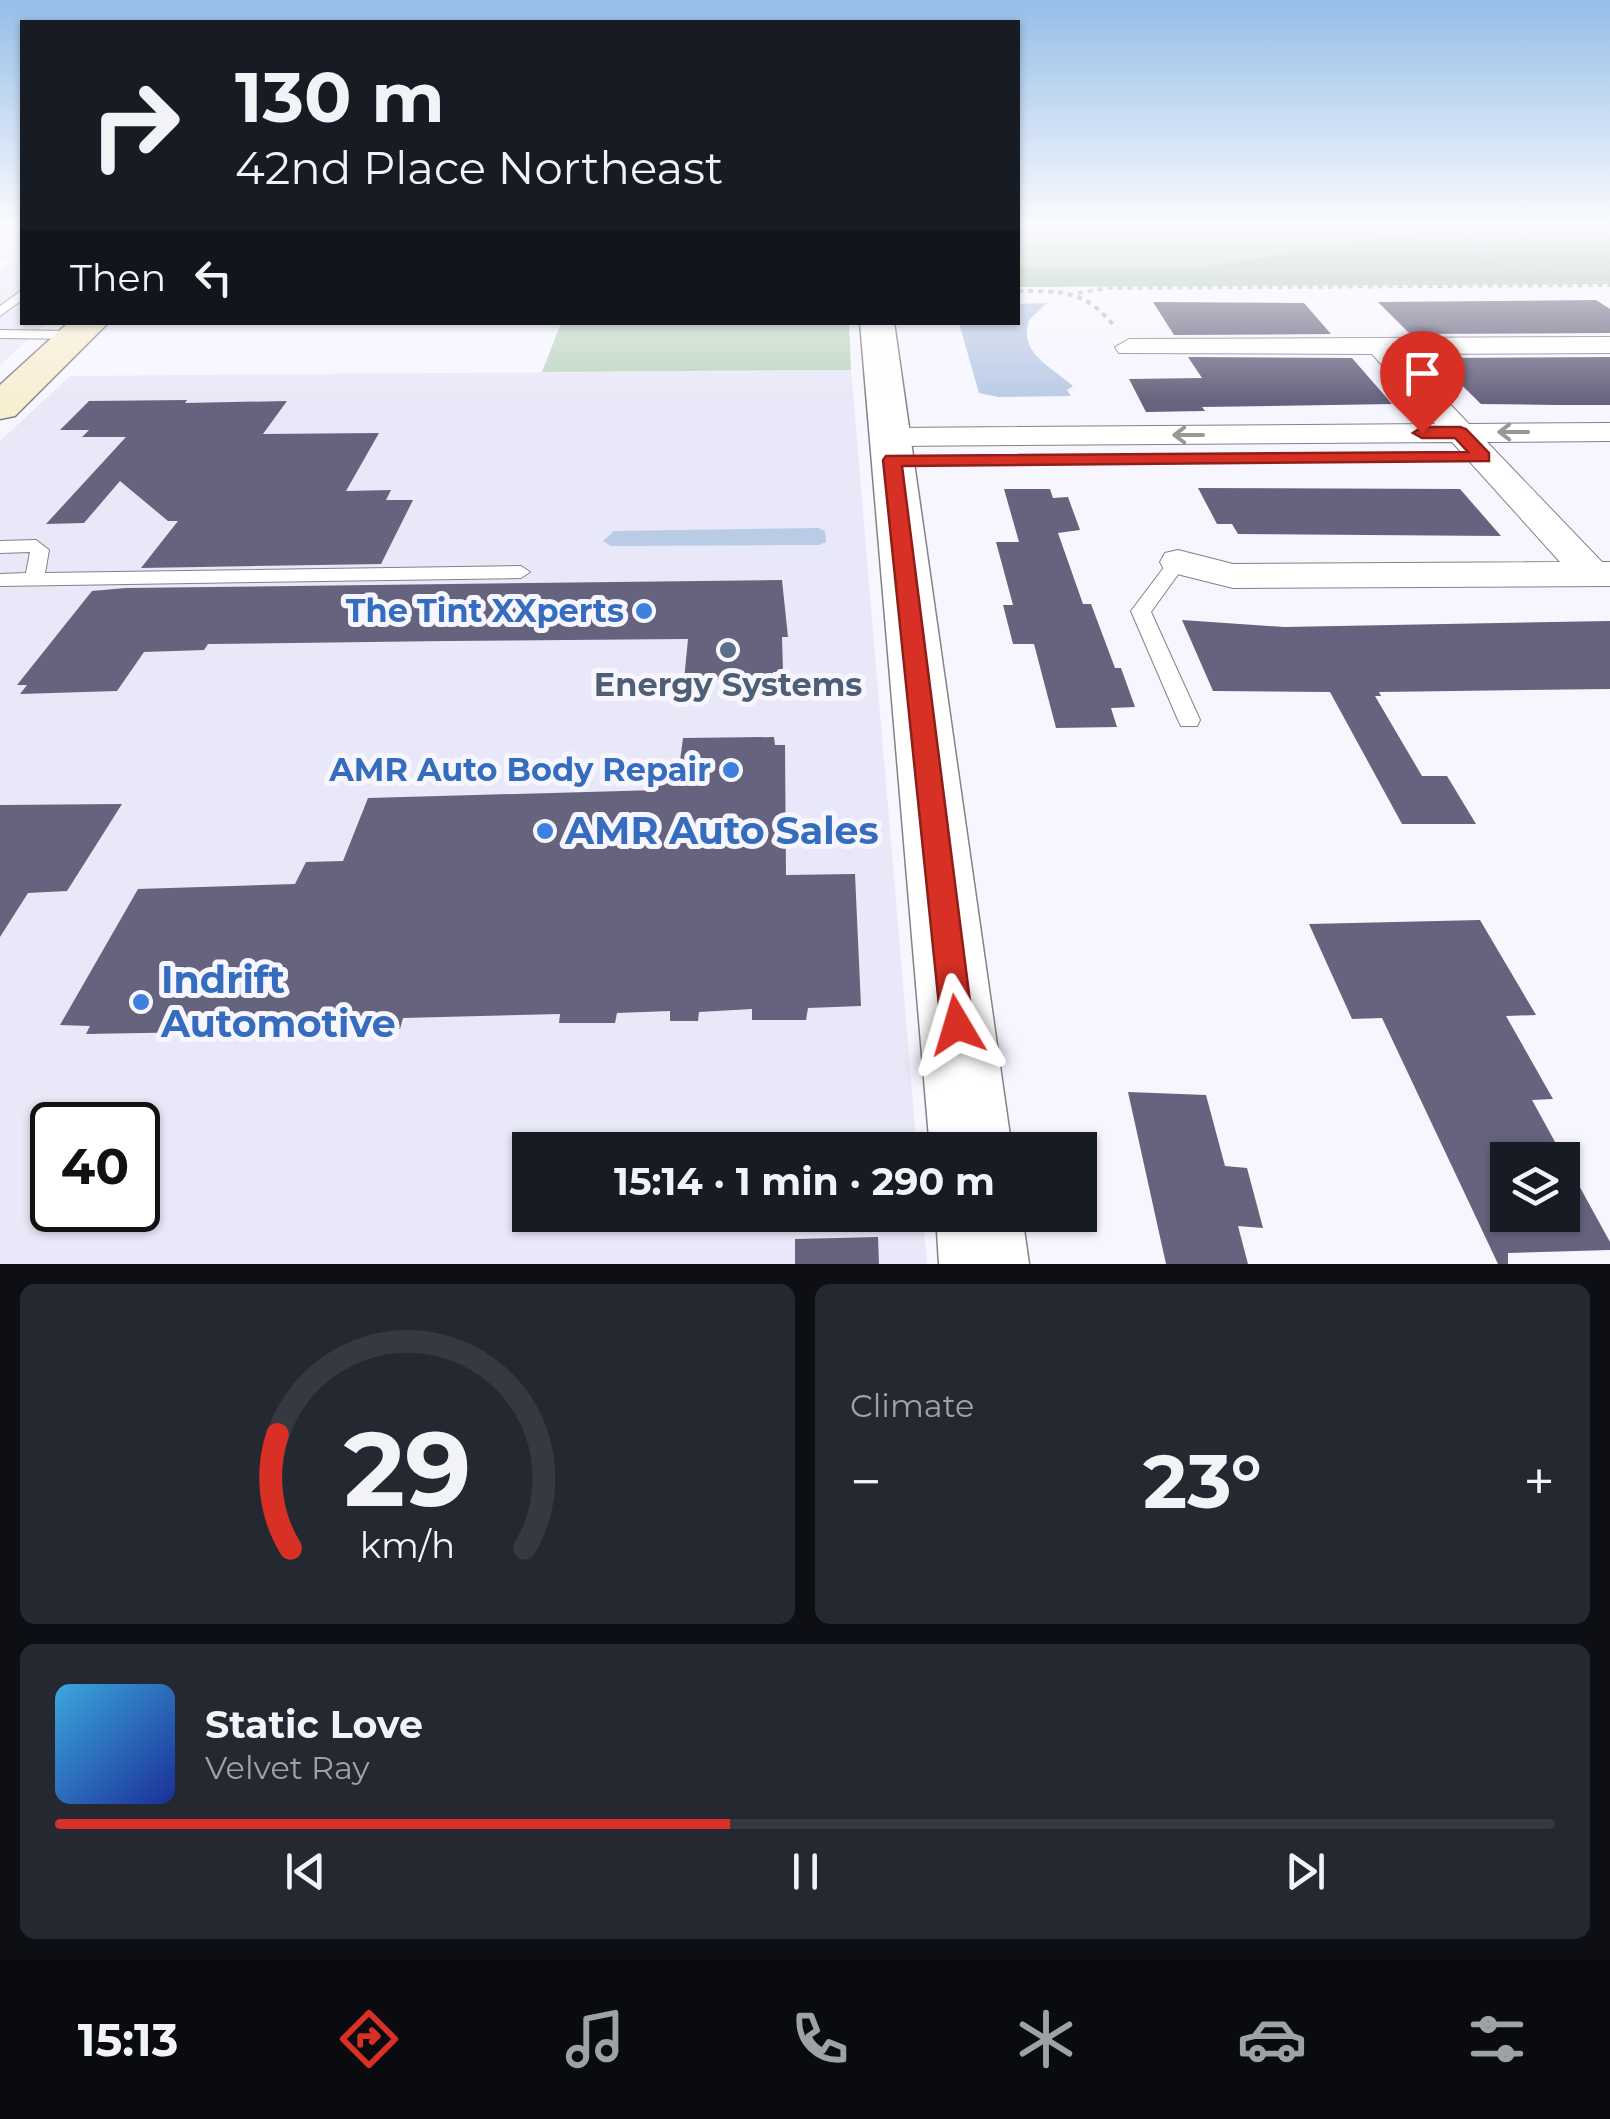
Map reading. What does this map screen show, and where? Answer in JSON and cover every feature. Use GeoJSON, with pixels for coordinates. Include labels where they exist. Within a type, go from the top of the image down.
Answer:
{"type":"FeatureCollection","features":[{"type":"Feature","properties":{"kind":"main road"},"geometry":{"type":"LineString","coordinates":[[3,401],[85,329]]}},
{"type":"Feature","properties":{"kind":"street"},"geometry":{"type":"LineString","coordinates":[[877,325],[969,1132]]}},
{"type":"Feature","properties":{"kind":"street"},"geometry":{"type":"LineString","coordinates":[[1130,347],[1610,346]]}},
{"type":"Feature","properties":{"kind":"street"},"geometry":{"type":"LineString","coordinates":[[1380,347],[1601,574]]}},
{"type":"Feature","properties":{"kind":"street"},"geometry":{"type":"LineString","coordinates":[[891,449],[1460,432],[1610,432]]}},
{"type":"Feature","properties":{"kind":"street"},"geometry":{"type":"LineString","coordinates":[[891,449],[1610,456]]}},
{"type":"Feature","properties":{"kind":"street"},"geometry":{"type":"LineString","coordinates":[[1178,562],[1233,576],[1601,574]]}},
{"type":"Feature","properties":{"kind":"street"},"geometry":{"type":"LineString","coordinates":[[981,1232],[984,1264]]}},
{"type":"Feature","properties":{"kind":"lane"},"geometry":{"type":"LineString","coordinates":[[0,312],[20,296]]}},
{"type":"Feature","properties":{"kind":"lane"},"geometry":{"type":"LineString","coordinates":[[0,334],[85,329]]}},
{"type":"Feature","properties":{"kind":"lane"},"geometry":{"type":"LineString","coordinates":[[0,547],[36,546],[40,550],[34,580]]}},
{"type":"Feature","properties":{"kind":"lane"},"geometry":{"type":"LineString","coordinates":[[1178,562],[1141,611],[1189,720]]}},
{"type":"Feature","properties":{"kind":"lane"},"geometry":{"type":"LineString","coordinates":[[0,580],[521,572]]}},
{"type":"Feature","properties":{"kind":"path"},"geometry":{"type":"LineString","coordinates":[[1020,291],[1610,284]]}},
{"type":"Feature","properties":{"kind":"path"},"geometry":{"type":"LineString","coordinates":[[1078,292],[1100,305],[1130,347]]}},
{"type":"Feature","properties":{"kind":"shaded area"},"geometry":{"type":"Polygon","coordinates":[[[0,284],[20,284],[20,325],[45,325],[0,365],[0,284]]]}},
{"type":"Feature","properties":{"kind":"shaded area"},"geometry":{"type":"Polygon","coordinates":[[[851,370],[915,1132],[512,1132],[512,1232],[924,1232],[927,1264],[0,1264],[0,441],[70,376],[851,370]]]}},
{"type":"Feature","properties":{"kind":"green space"},"geometry":{"type":"Polygon","coordinates":[[[1020,284],[1610,284],[1020,287],[1020,284]]]}},
{"type":"Feature","properties":{"kind":"green space"},"geometry":{"type":"Polygon","coordinates":[[[560,325],[849,325],[851,370],[542,372],[560,325]]]}},
{"type":"Feature","properties":{"kind":"water"},"geometry":{"type":"Polygon","coordinates":[[[1047,303],[1030,319],[1028,341],[1038,358],[1073,386],[1067,390],[1071,396],[998,397],[979,393],[960,325],[1020,325],[1020,304],[1047,303]]]}},
{"type":"Feature","properties":{"kind":"water"},"geometry":{"type":"Polygon","coordinates":[[[614,531],[825,531],[826,542],[819,545],[611,546],[603,541],[614,531]]]}},
{"type":"Feature","properties":{"kind":"building"},"geometry":{"type":"Polygon","coordinates":[[[1596,300],[1610,309],[1610,333],[1410,334],[1378,302],[1596,300]]]}},
{"type":"Feature","properties":{"kind":"building"},"geometry":{"type":"Polygon","coordinates":[[[1153,302],[1304,303],[1331,334],[1174,335],[1153,302]]]}},
{"type":"Feature","properties":{"kind":"building"},"geometry":{"type":"Polygon","coordinates":[[[1188,357],[1352,358],[1392,404],[1202,407],[1205,411],[1146,412],[1129,379],[1202,378],[1188,357]]]}},
{"type":"Feature","properties":{"kind":"building"},"geometry":{"type":"Polygon","coordinates":[[[1610,357],[1610,405],[1481,404],[1434,358],[1610,357]]]}},
{"type":"Feature","properties":{"kind":"building"},"geometry":{"type":"Polygon","coordinates":[[[187,400],[185,403],[287,401],[263,434],[379,433],[346,491],[391,490],[386,500],[413,500],[381,564],[141,568],[178,521],[168,521],[120,481],[84,523],[46,524],[126,437],[82,437],[89,430],[60,430],[89,401],[187,400]]]}},
{"type":"Feature","properties":{"kind":"building"},"geometry":{"type":"Polygon","coordinates":[[[1198,488],[1460,489],[1501,536],[1238,534],[1232,524],[1217,524],[1198,488]]]}},
{"type":"Feature","properties":{"kind":"building"},"geometry":{"type":"Polygon","coordinates":[[[1004,489],[1050,489],[1053,498],[1068,497],[1080,530],[1058,533],[1083,604],[1091,604],[1115,668],[1121,668],[1135,707],[1111,708],[1117,727],[1056,728],[1034,644],[1013,644],[1003,605],[1013,605],[996,542],[1019,542],[1004,489]]]}},
{"type":"Feature","properties":{"kind":"building"},"geometry":{"type":"Polygon","coordinates":[[[782,580],[788,637],[782,637],[783,672],[773,672],[773,679],[684,680],[688,639],[208,644],[204,650],[144,652],[117,691],[20,694],[27,685],[17,685],[92,591],[782,580]]]}},
{"type":"Feature","properties":{"kind":"building"},"geometry":{"type":"Polygon","coordinates":[[[1182,620],[1284,627],[1610,621],[1610,689],[1379,692],[1381,696],[1375,696],[1422,776],[1447,776],[1476,824],[1402,824],[1330,692],[1213,691],[1182,620]]]}},
{"type":"Feature","properties":{"kind":"building"},"geometry":{"type":"Polygon","coordinates":[[[774,737],[775,745],[785,745],[786,875],[855,874],[861,1006],[808,1008],[806,1020],[752,1020],[752,1009],[699,1012],[698,1021],[670,1021],[670,1011],[617,1013],[615,1023],[559,1023],[560,1014],[403,1018],[400,1029],[338,1029],[341,1019],[206,1023],[201,1032],[86,1034],[90,1026],[60,1025],[138,889],[295,884],[306,862],[343,861],[368,798],[658,790],[661,769],[679,768],[683,738],[774,737]]]}},
{"type":"Feature","properties":{"kind":"building"},"geometry":{"type":"Polygon","coordinates":[[[122,804],[67,891],[28,893],[0,937],[0,805],[122,804]]]}},
{"type":"Feature","properties":{"kind":"building"},"geometry":{"type":"Polygon","coordinates":[[[1480,920],[1536,1015],[1506,1016],[1553,1099],[1532,1100],[1555,1142],[1490,1142],[1490,1232],[1580,1232],[1580,1187],[1610,1242],[1610,1250],[1508,1253],[1508,1264],[1498,1264],[1382,1018],[1352,1019],[1309,924],[1480,920]]]}},
{"type":"Feature","properties":{"kind":"building"},"geometry":{"type":"Polygon","coordinates":[[[1128,1092],[1206,1095],[1225,1166],[1247,1168],[1263,1228],[1238,1226],[1248,1264],[1166,1264],[1128,1092]]]}},
{"type":"Feature","properties":{"kind":"building"},"geometry":{"type":"Polygon","coordinates":[[[878,1237],[879,1264],[795,1264],[795,1239],[878,1237]]]}},
{"type":"Feature","properties":{"kind":"place","name":"The Tint XXperts"},"geometry":{"type":"Point","coordinates":[644,611]}},
{"type":"Feature","properties":{"kind":"place","name":"Energy Systems"},"geometry":{"type":"Point","coordinates":[728,650]}},
{"type":"Feature","properties":{"kind":"place","name":"AMR Auto Body Repair"},"geometry":{"type":"Point","coordinates":[731,770]}},
{"type":"Feature","properties":{"kind":"place","name":"AMR Auto Sales"},"geometry":{"type":"Point","coordinates":[545,831]}},
{"type":"Feature","properties":{"kind":"place","name":"Indrift Automotive"},"geometry":{"type":"Point","coordinates":[141,1002]}},
{"type":"Feature","properties":{"kind":"route"},"geometry":{"type":"LineString","coordinates":[[957,1025],[892,460],[1483,457],[1460,432],[1422,433]]}}]}
